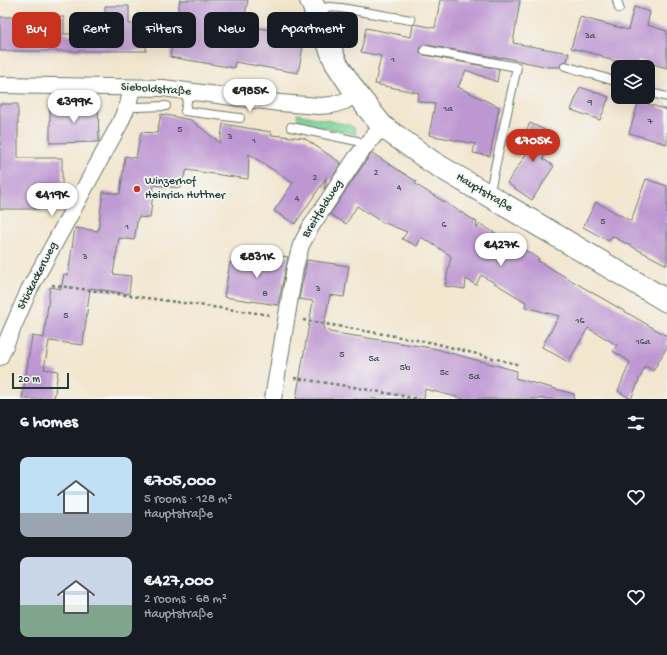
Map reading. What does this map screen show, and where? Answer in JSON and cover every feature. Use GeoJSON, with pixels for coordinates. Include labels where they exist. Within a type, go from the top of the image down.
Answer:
{"type":"FeatureCollection","features":[{"type":"Feature","properties":{"kind":"street","name":"Hauptstraße"},"geometry":{"type":"LineString","coordinates":[[313,5],[336,63],[356,93],[382,126],[432,162],[667,301]]}},
{"type":"Feature","properties":{"kind":"street","name":"Sieboldstraße"},"geometry":{"type":"LineString","coordinates":[[0,85],[163,88],[319,106],[332,105],[345,101],[356,93]]}},
{"type":"Feature","properties":{"kind":"street","name":"Stückackerweg"},"geometry":{"type":"LineString","coordinates":[[0,357],[33,283],[119,125],[128,105],[132,88]]}},
{"type":"Feature","properties":{"kind":"street","name":"Breitfeldweg"},"geometry":{"type":"LineString","coordinates":[[273,399],[295,267],[301,245],[310,228],[365,146],[382,126]]}},
{"type":"Feature","properties":{"kind":"lane"},"geometry":{"type":"LineString","coordinates":[[313,5],[411,20]]}},
{"type":"Feature","properties":{"kind":"lane"},"geometry":{"type":"LineString","coordinates":[[425,50],[517,67],[488,196]]}},
{"type":"Feature","properties":{"kind":"lane"},"geometry":{"type":"LineString","coordinates":[[565,66],[611,80]]}},
{"type":"Feature","properties":{"kind":"lane"},"geometry":{"type":"LineString","coordinates":[[189,92],[185,111],[240,118]]}},
{"type":"Feature","properties":{"kind":"lane"},"geometry":{"type":"LineString","coordinates":[[655,94],[667,97]]}},
{"type":"Feature","properties":{"kind":"lane"},"geometry":{"type":"LineString","coordinates":[[128,105],[137,107],[166,106]]}},
{"type":"Feature","properties":{"kind":"lane"},"geometry":{"type":"LineString","coordinates":[[291,127],[357,140],[365,146]]}},
{"type":"Feature","properties":{"kind":"path"},"geometry":{"type":"LineString","coordinates":[[33,283],[286,317],[434,343],[520,365]]}},
{"type":"Feature","properties":{"kind":"path"},"geometry":{"type":"LineString","coordinates":[[278,376],[353,386],[419,399]]}},
{"type":"Feature","properties":{"kind":"green space"},"geometry":{"type":"Polygon","coordinates":[[[297,114],[349,125],[354,128],[356,134],[305,124],[298,118],[297,114]]]}},
{"type":"Feature","properties":{"kind":"building"},"geometry":{"type":"Polygon","coordinates":[[[180,0],[248,0],[246,12],[204,12],[204,48],[259,48],[259,28],[267,29],[267,48],[303,48],[298,73],[235,62],[234,68],[170,57],[172,48],[196,48],[196,12],[178,12],[180,0]]]}},
{"type":"Feature","properties":{"kind":"building"},"geometry":{"type":"Polygon","coordinates":[[[440,0],[520,0],[513,43],[569,53],[567,61],[562,62],[560,67],[548,67],[501,57],[426,45],[421,47],[420,52],[424,55],[499,69],[497,82],[466,70],[458,87],[499,107],[490,156],[473,153],[475,144],[429,135],[435,104],[417,101],[419,93],[375,84],[381,56],[361,52],[366,28],[411,37],[414,24],[435,28],[440,0]]]}},
{"type":"Feature","properties":{"kind":"building"},"geometry":{"type":"Polygon","coordinates":[[[105,6],[129,6],[129,24],[132,24],[132,48],[146,48],[146,51],[0,51],[0,17],[12,17],[12,48],[61,48],[61,17],[64,17],[64,34],[69,34],[69,48],[124,48],[124,12],[105,12],[105,6]]]}},
{"type":"Feature","properties":{"kind":"building"},"geometry":{"type":"Polygon","coordinates":[[[634,7],[650,12],[647,25],[667,31],[667,68],[655,65],[655,60],[612,60],[603,58],[603,56],[571,48],[580,17],[628,30],[634,7]]]}},
{"type":"Feature","properties":{"kind":"building"},"geometry":{"type":"Polygon","coordinates":[[[580,87],[609,97],[600,120],[571,110],[580,87]]]}},
{"type":"Feature","properties":{"kind":"building"},"geometry":{"type":"Polygon","coordinates":[[[0,104],[18,104],[18,158],[62,158],[62,195],[51,195],[51,209],[0,209],[0,104]]]}},
{"type":"Feature","properties":{"kind":"building"},"geometry":{"type":"Polygon","coordinates":[[[98,104],[99,142],[50,143],[50,105],[98,104]]]}},
{"type":"Feature","properties":{"kind":"building"},"geometry":{"type":"Polygon","coordinates":[[[638,104],[648,104],[667,110],[667,144],[629,133],[638,104]]]}},
{"type":"Feature","properties":{"kind":"building"},"geometry":{"type":"Polygon","coordinates":[[[161,114],[191,120],[220,143],[223,124],[271,132],[271,135],[304,138],[341,163],[324,190],[326,178],[295,224],[274,211],[293,183],[249,154],[248,179],[187,170],[182,181],[181,188],[154,185],[150,218],[138,217],[134,240],[119,238],[113,274],[131,276],[129,294],[90,288],[83,345],[49,341],[44,369],[58,371],[54,399],[22,399],[32,336],[44,338],[50,287],[61,289],[64,274],[68,275],[75,228],[98,231],[103,192],[120,194],[125,156],[136,158],[141,132],[157,133],[161,114]]]}},
{"type":"Feature","properties":{"kind":"building"},"geometry":{"type":"Polygon","coordinates":[[[530,123],[555,135],[543,159],[554,166],[532,200],[507,183],[531,147],[521,142],[530,123]]]}},
{"type":"Feature","properties":{"kind":"building"},"geometry":{"type":"Polygon","coordinates":[[[372,153],[417,182],[415,184],[477,222],[476,230],[480,224],[500,235],[539,259],[538,261],[667,336],[667,347],[653,371],[645,366],[631,399],[618,391],[630,362],[613,351],[617,345],[588,328],[568,362],[542,347],[559,316],[525,307],[526,302],[481,275],[476,285],[466,279],[465,289],[445,286],[451,256],[439,248],[421,237],[417,246],[402,239],[407,232],[380,221],[357,206],[346,224],[330,214],[372,153]]]}},
{"type":"Feature","properties":{"kind":"building"},"geometry":{"type":"Polygon","coordinates":[[[646,179],[667,186],[667,265],[612,236],[609,241],[583,227],[596,202],[631,221],[646,179]]]}},
{"type":"Feature","properties":{"kind":"building"},"geometry":{"type":"Polygon","coordinates":[[[256,252],[288,257],[278,305],[224,297],[230,262],[253,266],[256,252]]]}},
{"type":"Feature","properties":{"kind":"building"},"geometry":{"type":"Polygon","coordinates":[[[307,260],[349,266],[344,297],[330,295],[323,329],[329,330],[329,332],[432,348],[517,371],[515,378],[574,394],[574,399],[464,399],[425,389],[424,399],[296,399],[313,301],[299,299],[307,260]]]}},
{"type":"Feature","properties":{"kind":"place","name":"Winzerhof Heinrich Huttner"},"geometry":{"type":"Point","coordinates":[137,189]}}]}
